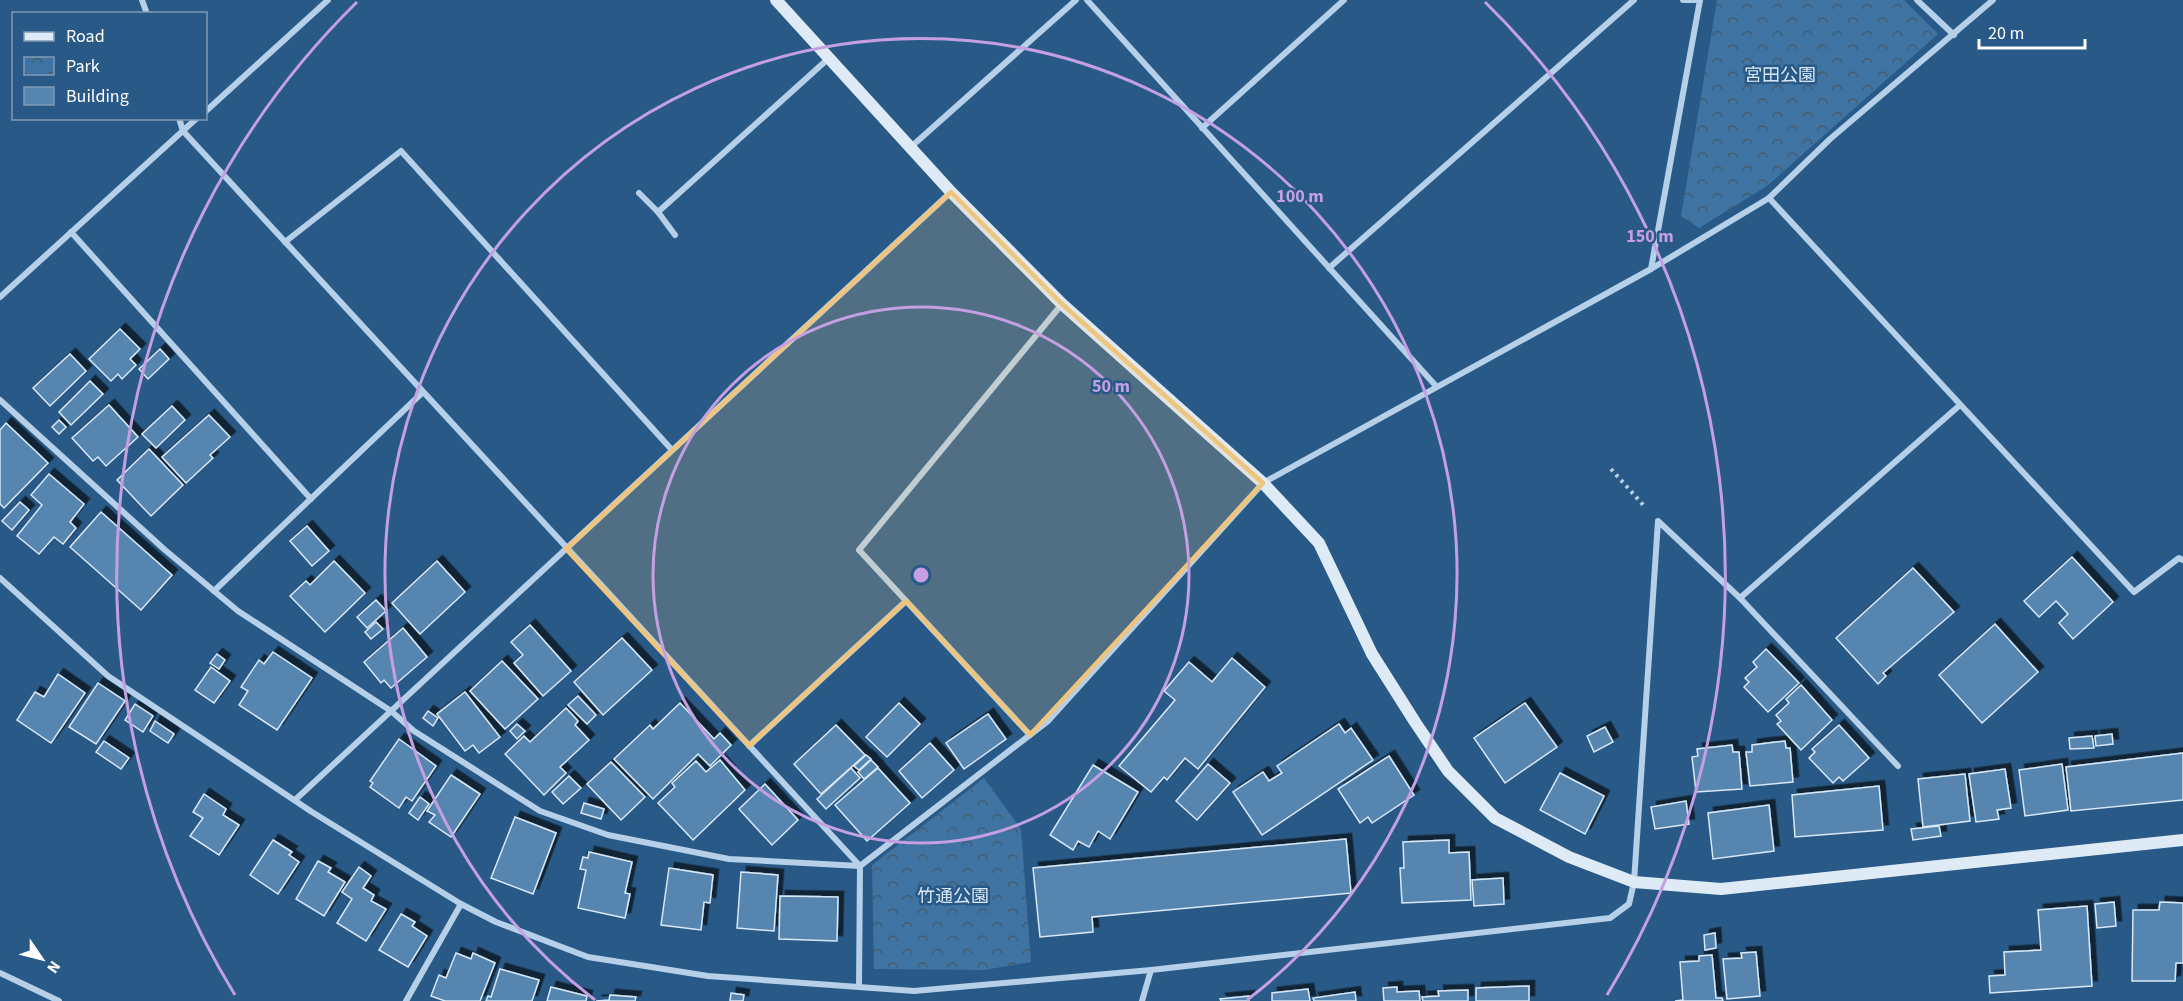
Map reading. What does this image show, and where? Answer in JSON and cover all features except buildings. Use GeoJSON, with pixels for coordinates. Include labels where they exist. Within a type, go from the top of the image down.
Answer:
{"type":"FeatureCollection","features":[{"type":"Feature","properties":{"kind":"street"},"geometry":{"type":"LineString","coordinates":[[207,110],[328,0]]}},
{"type":"Feature","properties":{"kind":"street"},"geometry":{"type":"LineString","coordinates":[[776,0],[912,146],[951,192],[1062,304],[1263,483],[1319,543],[1372,654],[1448,771],[1495,818],[1569,857],[1634,882],[1721,890],[2183,840]]}},
{"type":"Feature","properties":{"kind":"street"},"geometry":{"type":"LineString","coordinates":[[912,146],[1076,0]]}},
{"type":"Feature","properties":{"kind":"street"},"geometry":{"type":"LineString","coordinates":[[1087,0],[1436,386]]}},
{"type":"Feature","properties":{"kind":"street"},"geometry":{"type":"LineString","coordinates":[[1202,128],[1344,0]]}},
{"type":"Feature","properties":{"kind":"street"},"geometry":{"type":"LineString","coordinates":[[1329,268],[1634,0]]}},
{"type":"Feature","properties":{"kind":"street"},"geometry":{"type":"LineString","coordinates":[[1651,269],[1700,0],[1683,0]]}},
{"type":"Feature","properties":{"kind":"street"},"geometry":{"type":"LineString","coordinates":[[1917,0],[1954,35]]}},
{"type":"Feature","properties":{"kind":"street"},"geometry":{"type":"LineString","coordinates":[[0,400],[86,480],[238,611],[391,711],[414,731],[540,812],[608,835],[729,859],[860,866],[1048,721],[1263,483],[1651,269],[1769,198],[1830,139],[1993,0]]}},
{"type":"Feature","properties":{"kind":"street"},"geometry":{"type":"LineString","coordinates":[[658,212],[830,58]]}},
{"type":"Feature","properties":{"kind":"street"},"geometry":{"type":"LineString","coordinates":[[180,120],[183,131],[860,866],[859,986]]}},
{"type":"Feature","properties":{"kind":"street"},"geometry":{"type":"LineString","coordinates":[[0,297],[195,120]]}},
{"type":"Feature","properties":{"kind":"street"},"geometry":{"type":"LineString","coordinates":[[285,242],[401,151],[672,450]]}},
{"type":"Feature","properties":{"kind":"street"},"geometry":{"type":"LineString","coordinates":[[295,800],[951,192]]}},
{"type":"Feature","properties":{"kind":"street"},"geometry":{"type":"LineString","coordinates":[[639,193],[658,212],[675,235]]}},
{"type":"Feature","properties":{"kind":"street"},"geometry":{"type":"LineString","coordinates":[[1769,198],[2134,592],[2179,558],[2183,560]]}},
{"type":"Feature","properties":{"kind":"street"},"geometry":{"type":"LineString","coordinates":[[71,232],[311,499]]}},
{"type":"Feature","properties":{"kind":"street"},"geometry":{"type":"LineString","coordinates":[[1030,735],[859,550],[1062,304]]}},
{"type":"Feature","properties":{"kind":"street"},"geometry":{"type":"LineString","coordinates":[[214,591],[423,392]]}},
{"type":"Feature","properties":{"kind":"street"},"geometry":{"type":"LineString","coordinates":[[1740,598],[1960,405]]}},
{"type":"Feature","properties":{"kind":"street"},"geometry":{"type":"LineString","coordinates":[[1658,521],[1740,598],[1898,766]]}},
{"type":"Feature","properties":{"kind":"street"},"geometry":{"type":"LineString","coordinates":[[0,578],[108,676],[295,800],[461,904],[496,922],[588,957],[708,976],[914,991],[1151,970],[1610,918],[1629,904],[1634,882],[1658,521]]}},
{"type":"Feature","properties":{"kind":"street"},"geometry":{"type":"LineString","coordinates":[[749,746],[906,601]]}},
{"type":"Feature","properties":{"kind":"street"},"geometry":{"type":"LineString","coordinates":[[406,1001],[461,904]]}},
{"type":"Feature","properties":{"kind":"street"},"geometry":{"type":"LineString","coordinates":[[1142,1001],[1151,970]]}},
{"type":"Feature","properties":{"kind":"street"},"geometry":{"type":"LineString","coordinates":[[0,974],[59,1001]]}},
{"type":"Feature","properties":{"kind":"path"},"geometry":{"type":"LineString","coordinates":[[1611,469],[1658,521]]}},
{"type":"Feature","properties":{"kind":"highlighted area"},"geometry":{"type":"Polygon","coordinates":[[[951,192],[1062,304],[1263,483],[1030,735],[906,601],[749,746],[566,549],[951,192]]]}},
{"type":"Feature","properties":{"kind":"green space","name":"宮田公園"},"geometry":{"type":"Polygon","coordinates":[[[1717,0],[1904,0],[1938,34],[1767,186],[1699,228],[1681,216],[1717,0]]]}},
{"type":"Feature","properties":{"kind":"green space","name":"竹通公園"},"geometry":{"type":"Polygon","coordinates":[[[984,778],[1021,829],[1031,962],[984,970],[874,969],[872,865],[984,778]]]}}]}
